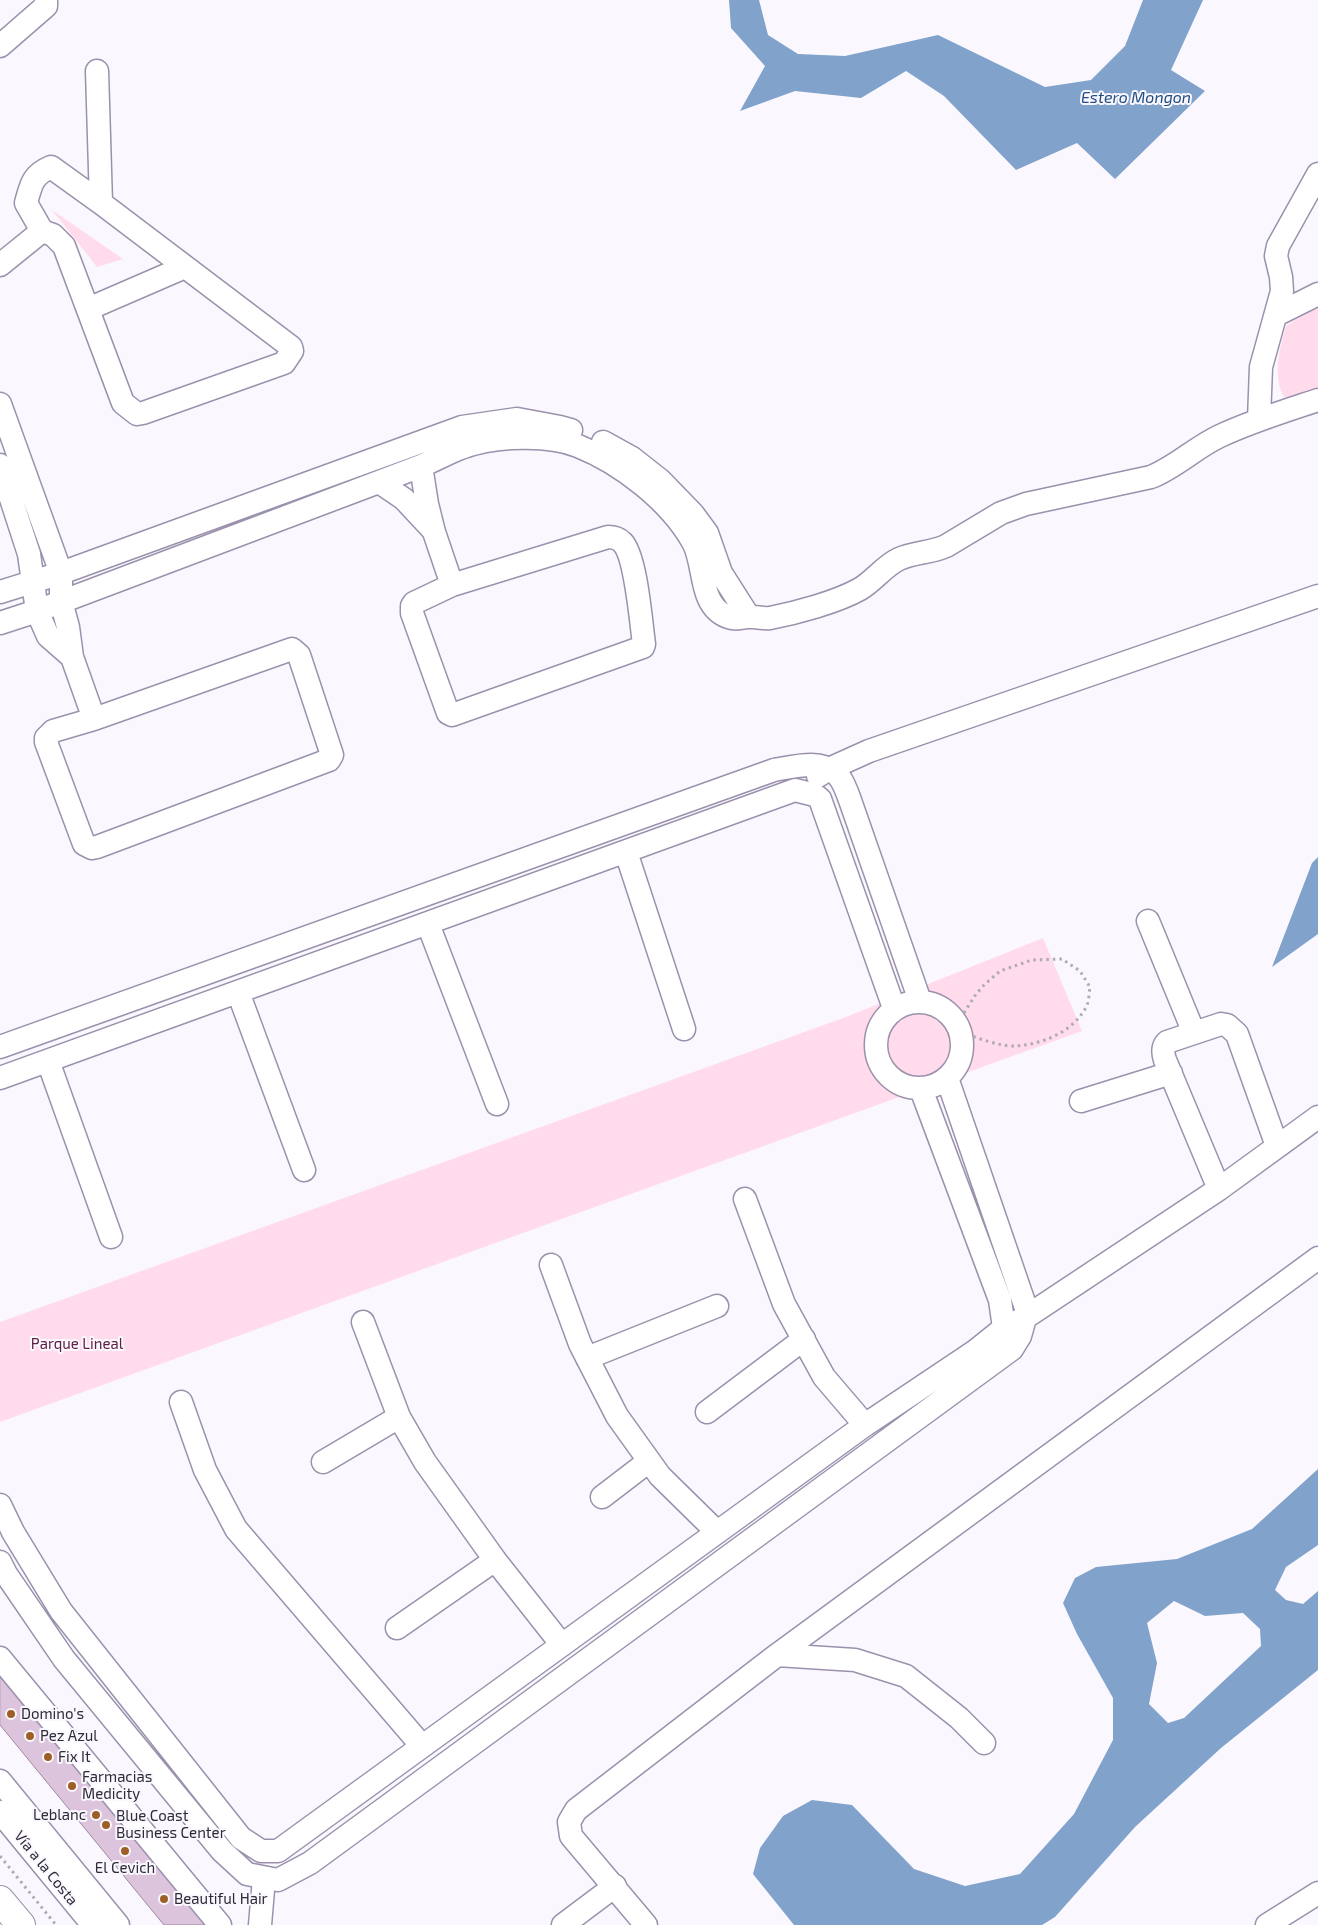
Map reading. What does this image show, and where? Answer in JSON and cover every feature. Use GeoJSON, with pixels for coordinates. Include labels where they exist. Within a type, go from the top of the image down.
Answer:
{"type":"FeatureCollection","features":[{"type":"Feature","properties":{"kind":"highway"},"geometry":{"type":"LineString","coordinates":[[0,1900],[21,1925]]}},
{"type":"Feature","properties":{"kind":"street"},"geometry":{"type":"LineString","coordinates":[[0,46],[46,6],[46,0]]}},
{"type":"Feature","properties":{"kind":"street"},"geometry":{"type":"LineString","coordinates":[[97,71],[102,203]]}},
{"type":"Feature","properties":{"kind":"street"},"geometry":{"type":"LineString","coordinates":[[51,167],[102,203],[291,347],[292,351],[284,363],[137,414],[123,403],[64,246],[53,235],[42,231],[26,203],[31,184],[40,171],[51,167]]}},
{"type":"Feature","properties":{"kind":"street"},"geometry":{"type":"LineString","coordinates":[[1259,420],[1261,367],[1282,291],[1276,256],[1278,246],[1318,174]]}},
{"type":"Feature","properties":{"kind":"street"},"geometry":{"type":"LineString","coordinates":[[0,266],[42,231]]}},
{"type":"Feature","properties":{"kind":"street"},"geometry":{"type":"LineString","coordinates":[[88,309],[185,267]]}},
{"type":"Feature","properties":{"kind":"street"},"geometry":{"type":"LineString","coordinates":[[1276,315],[1318,294]]}},
{"type":"Feature","properties":{"kind":"street"},"geometry":{"type":"LineString","coordinates":[[702,543],[701,562],[706,593],[716,609],[728,617],[738,619],[749,617],[768,618],[838,600],[861,588],[897,560],[913,553],[946,546],[1000,513],[1026,504],[1150,478],[1164,472],[1219,436],[1318,400]]}},
{"type":"Feature","properties":{"kind":"street"},"geometry":{"type":"LineString","coordinates":[[0,404],[61,573],[61,602],[68,627],[72,657],[94,719]]}},
{"type":"Feature","properties":{"kind":"street"},"geometry":{"type":"LineString","coordinates":[[0,592],[61,573],[302,486],[517,419],[560,427],[600,440],[632,458],[660,480],[692,514],[702,543],[749,617]]}},
{"type":"Feature","properties":{"kind":"street"},"geometry":{"type":"LineString","coordinates":[[0,623],[37,611],[421,466],[467,436]]}},
{"type":"Feature","properties":{"kind":"street"},"geometry":{"type":"LineString","coordinates":[[0,466],[29,554],[37,611],[48,636],[72,657]]}},
{"type":"Feature","properties":{"kind":"street"},"geometry":{"type":"LineString","coordinates":[[421,466],[434,532],[452,585]]}},
{"type":"Feature","properties":{"kind":"street"},"geometry":{"type":"LineString","coordinates":[[379,482],[404,499],[434,532]]}},
{"type":"Feature","properties":{"kind":"street"},"geometry":{"type":"LineString","coordinates":[[302,486],[310,507]]}},
{"type":"Feature","properties":{"kind":"street"},"geometry":{"type":"LineString","coordinates":[[608,536],[613,537],[623,543],[631,558],[644,646],[452,715],[446,710],[412,609],[414,602],[452,585],[608,536]]}},
{"type":"Feature","properties":{"kind":"street"},"geometry":{"type":"LineString","coordinates":[[706,593],[727,584]]}},
{"type":"Feature","properties":{"kind":"street"},"geometry":{"type":"LineString","coordinates":[[0,1078],[795,790],[829,769],[869,751],[1318,596]]}},
{"type":"Feature","properties":{"kind":"street"},"geometry":{"type":"LineString","coordinates":[[292,648],[299,655],[331,757],[320,763],[92,848],[86,846],[83,841],[46,738],[54,730],[94,719],[292,648]]}},
{"type":"Feature","properties":{"kind":"street"},"geometry":{"type":"LineString","coordinates":[[0,1047],[774,770],[812,764],[829,769],[840,777],[851,803],[920,1001]]}},
{"type":"Feature","properties":{"kind":"street"},"geometry":{"type":"LineString","coordinates":[[795,790],[815,795],[820,799],[894,1008]]}},
{"type":"Feature","properties":{"kind":"street"},"geometry":{"type":"LineString","coordinates":[[626,852],[684,1029]]}},
{"type":"Feature","properties":{"kind":"street"},"geometry":{"type":"LineString","coordinates":[[1148,921],[1194,1033]]}},
{"type":"Feature","properties":{"kind":"street"},"geometry":{"type":"LineString","coordinates":[[428,924],[497,1104]]}},
{"type":"Feature","properties":{"kind":"street"},"geometry":{"type":"LineString","coordinates":[[325,930],[334,958]]}},
{"type":"Feature","properties":{"kind":"street"},"geometry":{"type":"LineString","coordinates":[[238,992],[304,1170]]}},
{"type":"Feature","properties":{"kind":"street"},"geometry":{"type":"LineString","coordinates":[[920,1001],[935,1004],[948,1012],[962,1038],[962,1053],[956,1067],[947,1078],[935,1086],[921,1089],[907,1087],[884,1071],[877,1059],[875,1044],[877,1030],[884,1018],[894,1008],[920,1001]]}},
{"type":"Feature","properties":{"kind":"street"},"geometry":{"type":"LineString","coordinates":[[1219,1189],[1163,1053],[1166,1044],[1221,1024],[1232,1028],[1237,1034],[1277,1146]]}},
{"type":"Feature","properties":{"kind":"street"},"geometry":{"type":"LineString","coordinates":[[48,1061],[111,1237]]}},
{"type":"Feature","properties":{"kind":"street"},"geometry":{"type":"LineString","coordinates":[[1081,1101],[1171,1073]]}},
{"type":"Feature","properties":{"kind":"street"},"geometry":{"type":"LineString","coordinates":[[0,1562],[6,1574],[64,1659],[222,1852],[247,1874],[278,1880],[310,1864],[1012,1349],[1020,1336],[1027,1311],[947,1078]]}},
{"type":"Feature","properties":{"kind":"street"},"geometry":{"type":"LineString","coordinates":[[921,1089],[1000,1300],[1004,1328]]}},
{"type":"Feature","properties":{"kind":"street"},"geometry":{"type":"LineString","coordinates":[[0,1505],[13,1532],[60,1611],[241,1838],[261,1851],[278,1851],[865,1424],[974,1352],[1004,1328],[1026,1317],[1219,1189],[1318,1117]]}},
{"type":"Feature","properties":{"kind":"street"},"geometry":{"type":"LineString","coordinates":[[745,1199],[784,1304],[824,1376],[865,1424]]}},
{"type":"Feature","properties":{"kind":"street"},"geometry":{"type":"LineString","coordinates":[[646,1925],[571,1836],[569,1822],[576,1810],[777,1656],[1318,1258]]}},
{"type":"Feature","properties":{"kind":"street"},"geometry":{"type":"LineString","coordinates":[[551,1264],[580,1344],[617,1416],[660,1476],[717,1532]]}},
{"type":"Feature","properties":{"kind":"street"},"geometry":{"type":"LineString","coordinates":[[587,1358],[717,1306]]}},
{"type":"Feature","properties":{"kind":"street"},"geometry":{"type":"LineString","coordinates":[[363,1322],[399,1417],[425,1462],[494,1560],[562,1645]]}},
{"type":"Feature","properties":{"kind":"street"},"geometry":{"type":"LineString","coordinates":[[707,1412],[804,1339]]}},
{"type":"Feature","properties":{"kind":"street"},"geometry":{"type":"LineString","coordinates":[[180,1402],[206,1470],[236,1529],[422,1746]]}},
{"type":"Feature","properties":{"kind":"street"},"geometry":{"type":"LineString","coordinates":[[323,1462],[399,1417]]}},
{"type":"Feature","properties":{"kind":"street"},"geometry":{"type":"LineString","coordinates":[[602,1497],[649,1461]]}},
{"type":"Feature","properties":{"kind":"street"},"geometry":{"type":"LineString","coordinates":[[397,1628],[494,1560]]}},
{"type":"Feature","properties":{"kind":"street"},"geometry":{"type":"LineString","coordinates":[[638,1589],[655,1612]]}},
{"type":"Feature","properties":{"kind":"street"},"geometry":{"type":"LineString","coordinates":[[777,1656],[855,1660],[906,1676],[959,1718],[984,1743]]}},
{"type":"Feature","properties":{"kind":"street"},"geometry":{"type":"LineString","coordinates":[[0,1658],[220,1925]]}},
{"type":"Feature","properties":{"kind":"street"},"geometry":{"type":"LineString","coordinates":[[110,1716],[131,1700]]}},
{"type":"Feature","properties":{"kind":"street"},"geometry":{"type":"LineString","coordinates":[[0,1781],[118,1925]]}},
{"type":"Feature","properties":{"kind":"street","name":"Vía a la Costa"},"geometry":{"type":"LineString","coordinates":[[0,1812],[93,1925]]}},
{"type":"Feature","properties":{"kind":"street"},"geometry":{"type":"LineString","coordinates":[[260,1925],[264,1878]]}},
{"type":"Feature","properties":{"kind":"street"},"geometry":{"type":"LineString","coordinates":[[563,1925],[614,1886]]}},
{"type":"Feature","properties":{"kind":"street"},"geometry":{"type":"LineString","coordinates":[[1267,1925],[1318,1893]]}},
{"type":"Feature","properties":{"kind":"path"},"geometry":{"type":"LineString","coordinates":[[1062,959],[1080,971],[1090,987],[1086,1008],[1070,1028],[1042,1041],[1015,1046],[981,1040],[958,1028],[976,994],[1000,971],[1032,960],[1062,959]]}},
{"type":"Feature","properties":{"kind":"path"},"geometry":{"type":"LineString","coordinates":[[0,1856],[56,1925]]}},
{"type":"Feature","properties":{"kind":"green space"},"geometry":{"type":"Polygon","coordinates":[[[52,210],[123,259],[97,267],[52,210]]]}},
{"type":"Feature","properties":{"kind":"green space"},"geometry":{"type":"Polygon","coordinates":[[[1318,307],[1318,392],[1293,399],[1284,397],[1278,380],[1278,362],[1286,326],[1318,307]]]}},
{"type":"Feature","properties":{"kind":"green space","name":"Parque Lineal"},"geometry":{"type":"Polygon","coordinates":[[[1043,938],[1082,1031],[0,1422],[0,1322],[846,1017],[1043,938]]]}},
{"type":"Feature","properties":{"kind":"water","name":"Estero Mongon"},"geometry":{"type":"Polygon","coordinates":[[[729,0],[759,0],[768,35],[798,54],[845,56],[938,35],[1045,87],[1091,80],[1125,46],[1143,0],[1203,0],[1171,70],[1205,91],[1115,179],[1077,143],[1016,170],[944,96],[906,71],[861,98],[795,91],[740,111],[765,66],[731,28],[729,0]]]}},
{"type":"Feature","properties":{"kind":"water"},"geometry":{"type":"Polygon","coordinates":[[[1318,857],[1318,934],[1272,967],[1312,863],[1318,857]]]}},
{"type":"Feature","properties":{"kind":"water"},"geometry":{"type":"Polygon","coordinates":[[[1318,1469],[1318,1545],[1286,1567],[1275,1590],[1286,1600],[1303,1604],[1318,1591],[1318,1670],[1221,1748],[1135,1827],[1055,1917],[1042,1925],[794,1925],[753,1874],[760,1848],[783,1816],[812,1800],[852,1805],[914,1869],[965,1886],[1020,1874],[1074,1814],[1113,1740],[1113,1698],[1077,1634],[1063,1603],[1075,1578],[1096,1567],[1177,1559],[1252,1529],[1318,1469]],[[1174,1601],[1147,1623],[1157,1663],[1149,1704],[1168,1723],[1184,1718],[1261,1646],[1260,1629],[1243,1613],[1205,1616],[1174,1601]]]}},
{"type":"Feature","properties":{"kind":"building","name":"Blue Coast Business Center"},"geometry":{"type":"Polygon","coordinates":[[[0,1671],[214,1925],[164,1925],[0,1725],[0,1671]]]}},
{"type":"Feature","properties":{"kind":"place","name":"Domino's"},"geometry":{"type":"Point","coordinates":[11,1714]}},
{"type":"Feature","properties":{"kind":"place","name":"Pez Azul"},"geometry":{"type":"Point","coordinates":[30,1736]}},
{"type":"Feature","properties":{"kind":"place","name":"Fix It"},"geometry":{"type":"Point","coordinates":[48,1757]}},
{"type":"Feature","properties":{"kind":"place","name":"Farmacias Medicity"},"geometry":{"type":"Point","coordinates":[72,1786]}},
{"type":"Feature","properties":{"kind":"place","name":"Leblanc"},"geometry":{"type":"Point","coordinates":[96,1815]}},
{"type":"Feature","properties":{"kind":"place","name":"Blue Coast Business Center"},"geometry":{"type":"Point","coordinates":[106,1825]}},
{"type":"Feature","properties":{"kind":"place","name":"El Cevich"},"geometry":{"type":"Point","coordinates":[125,1851]}},
{"type":"Feature","properties":{"kind":"place","name":"Beautiful Hair"},"geometry":{"type":"Point","coordinates":[164,1899]}}]}
